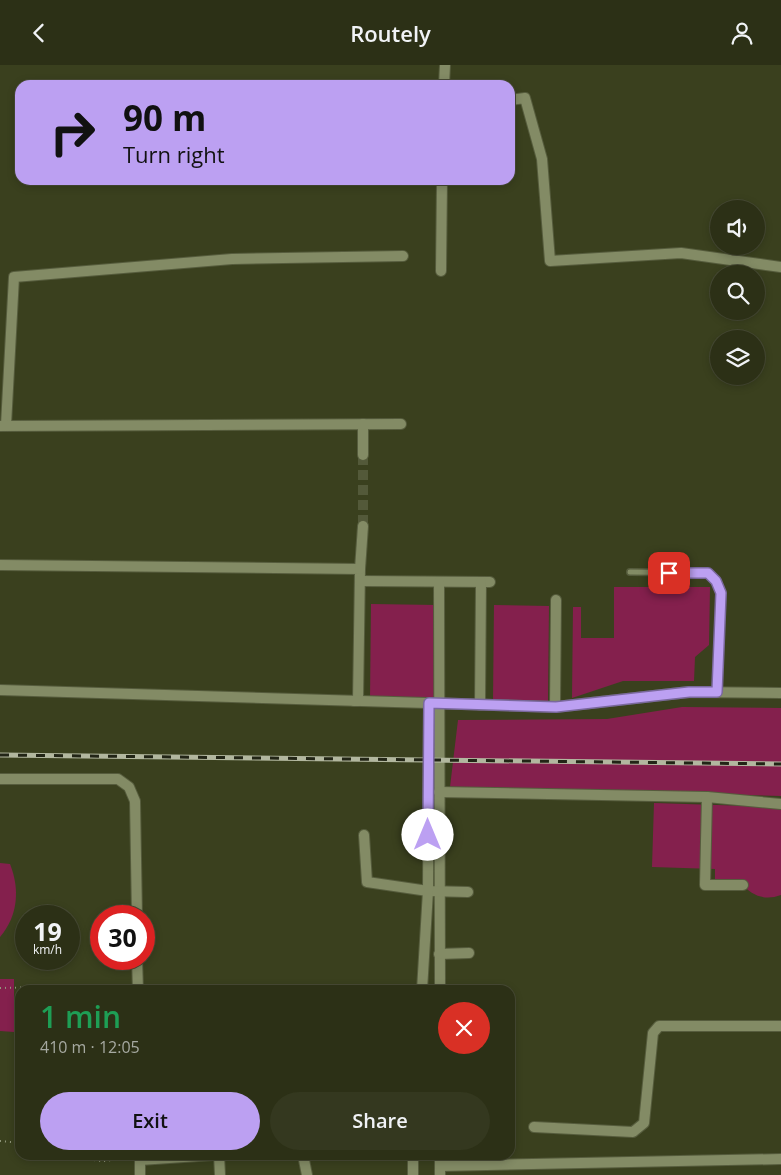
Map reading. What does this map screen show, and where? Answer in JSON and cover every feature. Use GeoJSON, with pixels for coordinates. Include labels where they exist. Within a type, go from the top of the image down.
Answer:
{"type":"FeatureCollection","features":[{"type":"Feature","properties":{"kind":"street"},"geometry":{"type":"LineString","coordinates":[[444,80],[445,65]]}},
{"type":"Feature","properties":{"kind":"street"},"geometry":{"type":"LineString","coordinates":[[515,99],[525,98],[542,159],[550,261],[681,253],[781,267]]}},
{"type":"Feature","properties":{"kind":"street"},"geometry":{"type":"LineString","coordinates":[[441,271],[442,185]]}},
{"type":"Feature","properties":{"kind":"street"},"geometry":{"type":"LineString","coordinates":[[401,424],[3,425],[14,277],[232,259],[403,256]]}},
{"type":"Feature","properties":{"kind":"street"},"geometry":{"type":"LineString","coordinates":[[362,424],[362,455]]}},
{"type":"Feature","properties":{"kind":"street"},"geometry":{"type":"LineString","coordinates":[[354,701],[358,701],[360,569],[363,526]]}},
{"type":"Feature","properties":{"kind":"street"},"geometry":{"type":"LineString","coordinates":[[0,565],[360,569]]}},
{"type":"Feature","properties":{"kind":"street"},"geometry":{"type":"LineString","coordinates":[[360,581],[485,582],[480,705]]}},
{"type":"Feature","properties":{"kind":"street"},"geometry":{"type":"LineString","coordinates":[[422,985],[428,891],[439,582]]}},
{"type":"Feature","properties":{"kind":"street"},"geometry":{"type":"LineString","coordinates":[[556,600],[556,707]]}},
{"type":"Feature","properties":{"kind":"street"},"geometry":{"type":"LineString","coordinates":[[0,690],[556,707],[689,692],[781,693]]}},
{"type":"Feature","properties":{"kind":"street"},"geometry":{"type":"LineString","coordinates":[[434,703],[439,792],[440,985]]}},
{"type":"Feature","properties":{"kind":"street"},"geometry":{"type":"LineString","coordinates":[[0,779],[118,779],[129,787],[135,801],[136,905]]}},
{"type":"Feature","properties":{"kind":"street"},"geometry":{"type":"LineString","coordinates":[[439,792],[707,797],[781,804]]}},
{"type":"Feature","properties":{"kind":"street"},"geometry":{"type":"LineString","coordinates":[[707,797],[705,885],[743,885]]}},
{"type":"Feature","properties":{"kind":"street"},"geometry":{"type":"LineString","coordinates":[[364,835],[367,882],[428,891],[468,892]]}},
{"type":"Feature","properties":{"kind":"street"},"geometry":{"type":"LineString","coordinates":[[439,953],[469,953]]}},
{"type":"Feature","properties":{"kind":"street"},"geometry":{"type":"LineString","coordinates":[[137,970],[138,985]]}},
{"type":"Feature","properties":{"kind":"street"},"geometry":{"type":"LineString","coordinates":[[534,1127],[634,1132],[640,1128],[644,1123],[653,1033],[659,1026],[781,1026]]}},
{"type":"Feature","properties":{"kind":"street"},"geometry":{"type":"LineString","coordinates":[[440,1171],[781,1159]]}},
{"type":"Feature","properties":{"kind":"street"},"geometry":{"type":"LineString","coordinates":[[140,1160],[140,1175]]}},
{"type":"Feature","properties":{"kind":"street"},"geometry":{"type":"LineString","coordinates":[[219,1160],[220,1175]]}},
{"type":"Feature","properties":{"kind":"street"},"geometry":{"type":"LineString","coordinates":[[304,1160],[307,1175]]}},
{"type":"Feature","properties":{"kind":"street"},"geometry":{"type":"LineString","coordinates":[[413,1160],[413,1175]]}},
{"type":"Feature","properties":{"kind":"lane"},"geometry":{"type":"LineString","coordinates":[[630,572],[708,573],[716,581],[721,593],[717,692]]}},
{"type":"Feature","properties":{"kind":"path"},"geometry":{"type":"LineString","coordinates":[[0,988],[15,988]]}},
{"type":"Feature","properties":{"kind":"path"},"geometry":{"type":"LineString","coordinates":[[0,1141],[15,1142]]}},
{"type":"Feature","properties":{"kind":"path"},"geometry":{"type":"LineString","coordinates":[[97,1160],[113,1160]]}},
{"type":"Feature","properties":{"kind":"shaded area"},"geometry":{"type":"Polygon","coordinates":[[[614,587],[710,587],[709,645],[695,657],[694,681],[623,681],[572,698],[573,607],[581,607],[581,638],[614,638],[614,587]]]}},
{"type":"Feature","properties":{"kind":"shaded area"},"geometry":{"type":"Polygon","coordinates":[[[371,604],[437,605],[436,700],[370,700],[371,604]]]}},
{"type":"Feature","properties":{"kind":"shaded area"},"geometry":{"type":"Polygon","coordinates":[[[494,605],[549,606],[548,701],[493,701],[494,605]]]}},
{"type":"Feature","properties":{"kind":"shaded area"},"geometry":{"type":"Polygon","coordinates":[[[682,707],[781,708],[781,796],[450,787],[458,720],[607,719],[682,707]]]}},
{"type":"Feature","properties":{"kind":"shaded area"},"geometry":{"type":"Polygon","coordinates":[[[654,803],[781,807],[781,895],[764,897],[754,894],[741,883],[715,883],[715,869],[652,867],[654,803]]]}},
{"type":"Feature","properties":{"kind":"shaded area"},"geometry":{"type":"Polygon","coordinates":[[[0,863],[10,864],[15,883],[16,902],[11,920],[0,937],[0,863]]]}},
{"type":"Feature","properties":{"kind":"shaded area"},"geometry":{"type":"Polygon","coordinates":[[[0,979],[14,979],[14,1032],[0,1031],[0,979]]]}},
{"type":"Feature","properties":{"kind":"tunnel"},"geometry":{"type":"LineString","coordinates":[[363,455],[363,526]]}},
{"type":"Feature","properties":{"kind":"railway"},"geometry":{"type":"LineString","coordinates":[[0,755],[781,764]]}},
{"type":"Feature","properties":{"kind":"route"},"geometry":{"type":"LineString","coordinates":[[428,835],[429,703],[556,707],[689,692],[717,692],[721,593],[718,584],[708,573],[669,573]]}}]}
